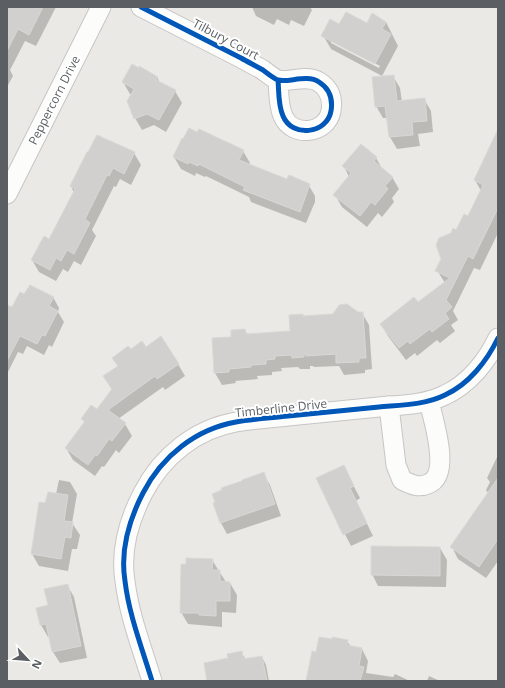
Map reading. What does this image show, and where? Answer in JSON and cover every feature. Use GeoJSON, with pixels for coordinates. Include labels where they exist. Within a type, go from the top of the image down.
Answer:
{"type":"FeatureCollection","features":[{"type":"Feature","properties":{"kind":"street","name":"Peppercorn Drive"},"geometry":{"type":"LineString","coordinates":[[7,194],[101,7]]}},
{"type":"Feature","properties":{"kind":"street","name":"Tilbury Court"},"geometry":{"type":"LineString","coordinates":[[141,7],[240,58],[278,80]]}},
{"type":"Feature","properties":{"kind":"street","name":"Timberline Drive"},"geometry":{"type":"LineString","coordinates":[[152,681],[124,580],[124,548],[128,527],[136,506],[150,479],[169,457],[192,438],[211,428],[237,422],[429,401],[446,395],[462,384],[480,367],[498,338]]}},
{"type":"Feature","properties":{"kind":"street"},"geometry":{"type":"LineString","coordinates":[[389,406],[396,465],[402,480],[411,485],[421,487],[431,484],[438,477],[440,467],[440,452],[429,401]]}},
{"type":"Feature","properties":{"kind":"building"},"geometry":{"type":"Polygon","coordinates":[[[7,7],[43,7],[29,35],[18,29],[7,51],[7,7]]]}},
{"type":"Feature","properties":{"kind":"building"},"geometry":{"type":"Polygon","coordinates":[[[346,12],[367,23],[372,13],[386,22],[382,29],[391,34],[375,64],[321,36],[330,19],[339,24],[346,12]]]}},
{"type":"Feature","properties":{"kind":"building"},"geometry":{"type":"Polygon","coordinates":[[[132,64],[139,68],[139,66],[158,77],[156,80],[176,90],[159,120],[147,114],[134,119],[127,101],[134,89],[122,82],[132,64]]]}},
{"type":"Feature","properties":{"kind":"building"},"geometry":{"type":"Polygon","coordinates":[[[394,75],[397,101],[425,98],[427,121],[412,122],[413,135],[389,137],[385,106],[375,107],[372,77],[394,75]]]}},
{"type":"Feature","properties":{"kind":"building"},"geometry":{"type":"Polygon","coordinates":[[[189,128],[197,132],[199,129],[244,150],[239,160],[287,179],[289,175],[310,184],[300,212],[243,190],[245,187],[199,164],[198,166],[189,162],[188,164],[173,157],[182,138],[183,139],[189,128]]]}},
{"type":"Feature","properties":{"kind":"building"},"geometry":{"type":"Polygon","coordinates":[[[498,129],[498,208],[473,259],[468,256],[446,300],[452,307],[445,313],[449,319],[432,332],[430,329],[410,344],[408,341],[399,348],[380,324],[414,297],[418,302],[450,278],[435,271],[441,259],[436,245],[439,238],[451,233],[453,228],[456,230],[464,214],[468,216],[483,185],[474,180],[498,129]]]}},
{"type":"Feature","properties":{"kind":"building"},"geometry":{"type":"Polygon","coordinates":[[[97,135],[135,152],[124,174],[113,168],[109,176],[107,175],[85,219],[90,223],[74,254],[67,250],[61,261],[56,258],[50,270],[31,260],[44,236],[49,239],[75,189],[70,186],[97,135]]]}},
{"type":"Feature","properties":{"kind":"building"},"geometry":{"type":"Polygon","coordinates":[[[361,144],[377,157],[374,161],[393,177],[385,186],[388,189],[375,205],[371,202],[360,216],[333,195],[351,173],[342,166],[361,144]]]}},
{"type":"Feature","properties":{"kind":"building"},"geometry":{"type":"Polygon","coordinates":[[[30,285],[54,297],[49,306],[58,311],[45,336],[42,335],[37,344],[20,336],[7,361],[7,305],[12,307],[20,292],[24,294],[30,285]]]}},
{"type":"Feature","properties":{"kind":"building"},"geometry":{"type":"Polygon","coordinates":[[[347,304],[358,312],[363,312],[366,358],[359,358],[359,362],[336,363],[336,354],[306,356],[306,354],[304,354],[304,357],[292,358],[292,355],[275,356],[275,359],[266,360],[266,364],[229,369],[229,372],[214,373],[212,338],[231,337],[231,330],[245,329],[246,334],[290,331],[289,315],[303,314],[303,316],[333,314],[339,305],[347,304]]]}},
{"type":"Feature","properties":{"kind":"building"},"geometry":{"type":"Polygon","coordinates":[[[161,336],[179,364],[157,379],[155,376],[108,410],[126,423],[112,441],[109,439],[97,456],[95,455],[88,465],[65,448],[85,421],[81,419],[91,405],[97,409],[112,389],[103,376],[118,366],[112,358],[128,346],[131,349],[142,341],[146,347],[161,336]]]}},
{"type":"Feature","properties":{"kind":"building"},"geometry":{"type":"Polygon","coordinates":[[[344,465],[354,486],[350,488],[367,523],[343,535],[316,478],[344,465]]]}},
{"type":"Feature","properties":{"kind":"building"},"geometry":{"type":"Polygon","coordinates":[[[264,472],[275,504],[220,523],[213,503],[215,502],[212,494],[222,490],[221,488],[264,472]]]}},
{"type":"Feature","properties":{"kind":"building"},"geometry":{"type":"Polygon","coordinates":[[[498,478],[498,539],[479,567],[450,547],[498,478]]]}},
{"type":"Feature","properties":{"kind":"building"},"geometry":{"type":"Polygon","coordinates":[[[48,492],[68,495],[64,521],[73,522],[71,538],[65,537],[61,559],[31,554],[39,502],[45,503],[48,492]]]}},
{"type":"Feature","properties":{"kind":"building"},"geometry":{"type":"Polygon","coordinates":[[[371,546],[440,547],[440,576],[371,575],[371,546]]]}},
{"type":"Feature","properties":{"kind":"building"},"geometry":{"type":"Polygon","coordinates":[[[186,558],[213,559],[212,570],[220,570],[220,581],[230,582],[230,601],[216,601],[216,616],[199,615],[199,613],[180,613],[181,564],[186,564],[186,558]]]}},
{"type":"Feature","properties":{"kind":"building"},"geometry":{"type":"Polygon","coordinates":[[[68,584],[81,646],[52,652],[46,624],[40,625],[36,608],[48,605],[44,589],[68,584]]]}},
{"type":"Feature","properties":{"kind":"building"},"geometry":{"type":"Polygon","coordinates":[[[319,637],[332,639],[332,637],[348,640],[347,645],[362,648],[359,666],[364,667],[360,681],[306,681],[312,651],[316,652],[319,637]]]}},
{"type":"Feature","properties":{"kind":"building"},"geometry":{"type":"Polygon","coordinates":[[[242,651],[243,659],[262,656],[267,681],[207,681],[204,663],[228,658],[227,654],[242,651]]]}},
{"type":"Feature","properties":{"kind":"cycle path"},"geometry":{"type":"LineString","coordinates":[[141,7],[241,58],[278,80],[309,79],[319,82],[328,91],[332,102],[328,119],[323,125],[309,130],[301,130],[294,128],[287,123],[280,107],[278,80]]}},
{"type":"Feature","properties":{"kind":"cycle path"},"geometry":{"type":"LineString","coordinates":[[152,681],[136,631],[127,594],[124,558],[127,536],[138,503],[151,480],[170,456],[182,446],[207,431],[236,422],[413,404],[429,401],[445,395],[462,385],[483,363],[494,347],[498,338]]}}]}
